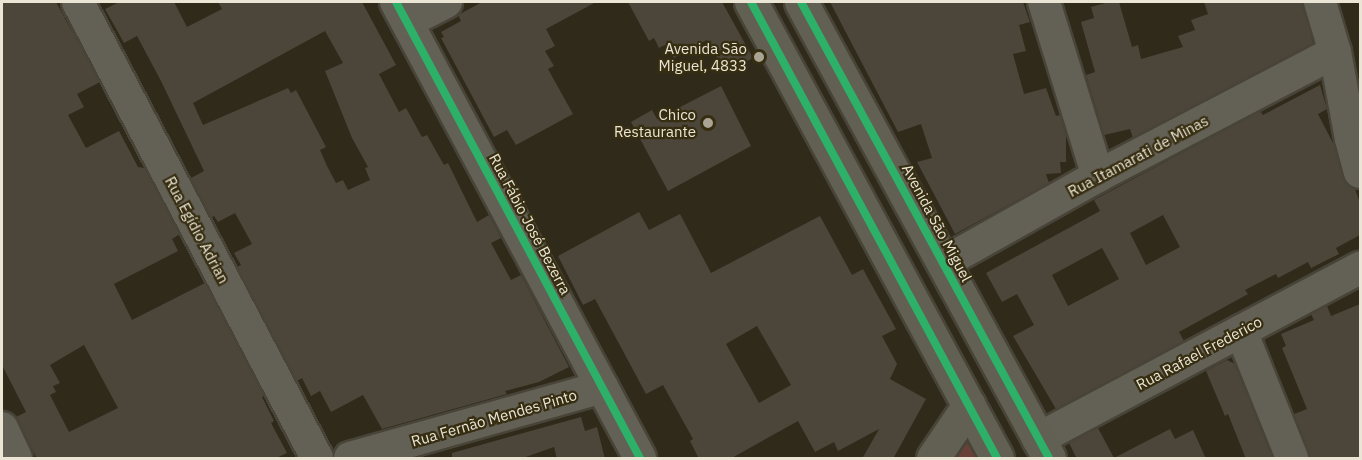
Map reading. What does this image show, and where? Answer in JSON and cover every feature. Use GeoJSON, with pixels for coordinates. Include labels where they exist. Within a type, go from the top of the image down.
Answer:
{"type":"FeatureCollection","features":[{"type":"Feature","properties":{"kind":"main road"},"geometry":{"type":"LineString","coordinates":[[751,2],[997,459]]}},
{"type":"Feature","properties":{"kind":"main road","name":"Avenida São Miguel"},"geometry":{"type":"LineString","coordinates":[[801,2],[1043,449]]}},
{"type":"Feature","properties":{"kind":"main road"},"geometry":{"type":"LineString","coordinates":[[933,459],[969,405],[984,399],[1018,402]]}},
{"type":"Feature","properties":{"kind":"street","name":"Rua Egídio Adrian"},"geometry":{"type":"LineString","coordinates":[[78,2],[317,459]]}},
{"type":"Feature","properties":{"kind":"street"},"geometry":{"type":"LineString","coordinates":[[402,12],[446,2]]}},
{"type":"Feature","properties":{"kind":"street"},"geometry":{"type":"LineString","coordinates":[[1044,2],[1098,176]]}},
{"type":"Feature","properties":{"kind":"street"},"geometry":{"type":"LineString","coordinates":[[1320,2],[1335,52],[1346,103],[1350,138],[1360,172]]}},
{"type":"Feature","properties":{"kind":"street","name":"Rua Fábio José Bezerra"},"geometry":{"type":"LineString","coordinates":[[402,12],[640,459]]}},
{"type":"Feature","properties":{"kind":"street","name":"Rua Itamarati de Minas"},"geometry":{"type":"LineString","coordinates":[[943,264],[1098,176],[1335,52]]}},
{"type":"Feature","properties":{"kind":"street","name":"Rua Rafael Frederico"},"geometry":{"type":"LineString","coordinates":[[1043,449],[1241,331],[1360,268]]}},
{"type":"Feature","properties":{"kind":"street"},"geometry":{"type":"LineString","coordinates":[[1241,331],[1292,459]]}},
{"type":"Feature","properties":{"kind":"street","name":"Rua Fernão Mendes Pinto"},"geometry":{"type":"LineString","coordinates":[[350,459],[603,387]]}},
{"type":"Feature","properties":{"kind":"street"},"geometry":{"type":"LineString","coordinates":[[2,428],[16,459]]}},
{"type":"Feature","properties":{"kind":"shaded area"},"geometry":{"type":"Polygon","coordinates":[[[967,419],[989,458],[945,458],[967,419]]]}},
{"type":"Feature","properties":{"kind":"building"},"geometry":{"type":"Polygon","coordinates":[[[2,2],[56,2],[100,82],[77,94],[84,107],[68,115],[86,148],[119,131],[138,167],[145,168],[180,234],[172,239],[178,251],[114,284],[132,320],[205,283],[264,396],[262,397],[274,421],[271,423],[287,453],[274,459],[37,459],[16,417],[26,412],[2,365],[2,2]],[[84,345],[50,365],[60,383],[53,386],[56,392],[50,395],[69,432],[118,408],[84,345]]]}},
{"type":"Feature","properties":{"kind":"building"},"geometry":{"type":"Polygon","coordinates":[[[119,2],[174,2],[187,27],[222,9],[218,2],[362,2],[396,65],[379,74],[399,112],[406,108],[422,137],[427,135],[444,165],[448,163],[477,222],[489,215],[501,238],[491,243],[511,280],[521,275],[569,367],[539,382],[505,391],[507,394],[382,429],[363,395],[331,412],[320,391],[311,396],[302,378],[297,381],[237,267],[241,265],[234,253],[252,244],[235,213],[218,222],[214,216],[211,218],[191,178],[204,171],[137,36],[124,43],[105,9],[119,2]],[[325,31],[193,103],[203,125],[288,88],[291,93],[296,90],[326,147],[320,150],[327,166],[336,183],[343,180],[348,190],[370,180],[365,168],[368,167],[352,138],[325,71],[343,63],[325,31]]]}},
{"type":"Feature","properties":{"kind":"building"},"geometry":{"type":"Polygon","coordinates":[[[482,2],[596,2],[546,29],[555,46],[545,51],[554,66],[548,69],[573,114],[516,145],[507,130],[494,137],[441,38],[444,37],[441,32],[461,21],[458,15],[482,2]]]}},
{"type":"Feature","properties":{"kind":"building"},"geometry":{"type":"Polygon","coordinates":[[[628,2],[722,2],[753,58],[726,73],[707,40],[674,58],[665,45],[659,48],[654,38],[649,41],[628,2]]]}},
{"type":"Feature","properties":{"kind":"building"},"geometry":{"type":"Polygon","coordinates":[[[830,2],[1023,2],[1030,22],[1019,25],[1026,51],[1013,54],[1024,94],[1046,88],[1056,116],[1060,115],[1066,134],[1066,162],[1060,162],[1061,173],[1046,174],[1049,183],[955,234],[917,162],[932,158],[921,124],[898,132],[830,2]]]}},
{"type":"Feature","properties":{"kind":"building"},"geometry":{"type":"Polygon","coordinates":[[[1119,2],[1132,47],[1138,45],[1141,59],[1183,47],[1178,36],[1195,30],[1191,20],[1208,14],[1204,2],[1303,2],[1313,43],[1133,138],[1130,129],[1104,135],[1086,75],[1095,72],[1081,22],[1094,18],[1091,7],[1119,2]]]}},
{"type":"Feature","properties":{"kind":"building"},"geometry":{"type":"Polygon","coordinates":[[[1320,85],[1327,109],[1318,114],[1334,145],[1343,177],[1348,185],[1355,189],[1360,203],[1360,235],[1336,248],[1339,254],[1311,268],[1308,262],[1278,278],[1276,274],[1245,290],[1248,294],[1179,332],[1184,341],[1056,409],[1013,336],[1034,325],[1017,294],[1002,302],[986,273],[1100,211],[1094,200],[1260,111],[1263,115],[1320,85]],[[1163,215],[1130,233],[1146,265],[1180,247],[1163,215]],[[1102,248],[1052,275],[1068,306],[1119,279],[1102,248]]]}},
{"type":"Feature","properties":{"kind":"building"},"geometry":{"type":"Polygon","coordinates":[[[721,86],[751,146],[668,191],[631,122],[652,110],[657,119],[721,86]]]}},
{"type":"Feature","properties":{"kind":"building"},"geometry":{"type":"Polygon","coordinates":[[[639,212],[649,230],[680,214],[711,273],[820,216],[852,275],[863,269],[896,329],[882,336],[897,364],[890,379],[926,399],[893,459],[862,459],[879,429],[838,451],[834,442],[815,452],[798,421],[730,459],[699,459],[690,441],[693,439],[663,385],[646,394],[595,299],[583,305],[558,256],[639,212]],[[757,326],[726,344],[759,403],[791,385],[757,326]]]}},
{"type":"Feature","properties":{"kind":"building"},"geometry":{"type":"Polygon","coordinates":[[[1360,304],[1360,459],[1310,459],[1294,414],[1307,409],[1282,348],[1286,346],[1281,334],[1314,320],[1311,314],[1327,306],[1331,316],[1360,304]]]}},
{"type":"Feature","properties":{"kind":"building"},"geometry":{"type":"Polygon","coordinates":[[[1227,360],[1235,364],[1273,459],[1246,459],[1228,414],[1225,416],[1206,371],[1227,360]]]}},
{"type":"Feature","properties":{"kind":"building"},"geometry":{"type":"Polygon","coordinates":[[[581,417],[585,431],[597,427],[605,459],[557,459],[554,447],[520,459],[452,459],[452,453],[581,417]]]}},
{"type":"Feature","properties":{"kind":"building"},"geometry":{"type":"Polygon","coordinates":[[[1098,428],[1114,458],[1170,429],[1175,439],[1193,430],[1206,459],[1077,459],[1069,443],[1098,428]]]}},
{"type":"Feature","properties":{"kind":"cycle path"},"geometry":{"type":"LineString","coordinates":[[396,2],[640,458]]}},
{"type":"Feature","properties":{"kind":"cycle path"},"geometry":{"type":"LineString","coordinates":[[751,2],[997,458]]}},
{"type":"Feature","properties":{"kind":"cycle path"},"geometry":{"type":"LineString","coordinates":[[801,2],[1049,458]]}},
{"type":"Feature","properties":{"kind":"place","name":"Avenida São Miguel, 4833"},"geometry":{"type":"Point","coordinates":[759,57]}},
{"type":"Feature","properties":{"kind":"place","name":"Chico Restaurante"},"geometry":{"type":"Point","coordinates":[708,123]}}]}
